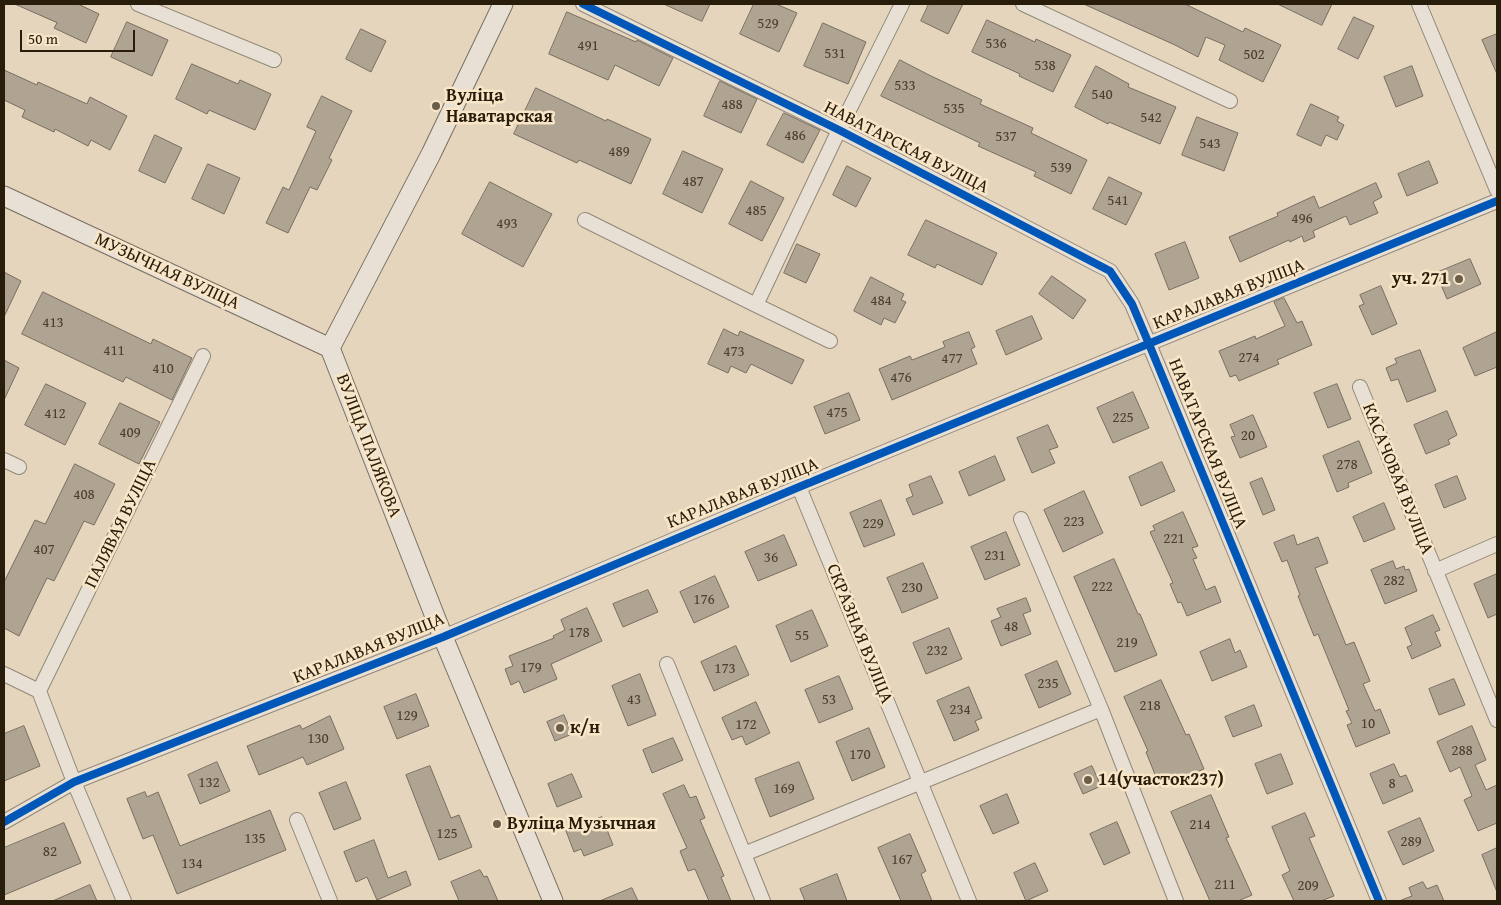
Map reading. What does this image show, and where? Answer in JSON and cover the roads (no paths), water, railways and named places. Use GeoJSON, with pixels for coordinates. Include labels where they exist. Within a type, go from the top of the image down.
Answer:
{"type":"FeatureCollection","features":[{"type":"Feature","properties":{"kind":"street"},"geometry":{"type":"LineString","coordinates":[[138,4],[274,60]]}},
{"type":"Feature","properties":{"kind":"street"},"geometry":{"type":"LineString","coordinates":[[330,348],[431,154],[503,4]]}},
{"type":"Feature","properties":{"kind":"street","name":"НАВАТАРСКАЯ ВУЛІЦА"},"geometry":{"type":"LineString","coordinates":[[583,4],[839,130],[1110,271],[1132,304],[1379,901]]}},
{"type":"Feature","properties":{"kind":"street","name":"НАВАТАРСКАЯ ВУЛІЦА"},"geometry":{"type":"LineString","coordinates":[[756,305],[839,130],[902,4]]}},
{"type":"Feature","properties":{"kind":"street"},"geometry":{"type":"LineString","coordinates":[[1023,4],[1230,101]]}},
{"type":"Feature","properties":{"kind":"street"},"geometry":{"type":"LineString","coordinates":[[1420,4],[1497,190]]}},
{"type":"Feature","properties":{"kind":"street","name":"МУЗЫЧНАЯ ВУЛІЦА"},"geometry":{"type":"LineString","coordinates":[[4,196],[330,348]]}},
{"type":"Feature","properties":{"kind":"street","name":"КАРАЛАВАЯ ВУЛІЦА"},"geometry":{"type":"LineString","coordinates":[[4,822],[74,782],[443,637],[799,487],[1497,201]]}},
{"type":"Feature","properties":{"kind":"street"},"geometry":{"type":"LineString","coordinates":[[585,220],[830,341]]}},
{"type":"Feature","properties":{"kind":"street","name":"ВУЛІЦА ПАЛЯКОВА"},"geometry":{"type":"LineString","coordinates":[[330,348],[443,637],[553,901]]}},
{"type":"Feature","properties":{"kind":"street","name":"ПАЛЯВАЯ ВУЛІЦА"},"geometry":{"type":"LineString","coordinates":[[40,692],[204,356]]}},
{"type":"Feature","properties":{"kind":"street","name":"КАСАЧОВАЯ ВУЛІЦА"},"geometry":{"type":"LineString","coordinates":[[1360,387],[1497,720]]}},
{"type":"Feature","properties":{"kind":"street"},"geometry":{"type":"LineString","coordinates":[[4,460],[19,467]]}},
{"type":"Feature","properties":{"kind":"street","name":"СКРАЗНАЯ ВУЛІЦА"},"geometry":{"type":"LineString","coordinates":[[799,487],[968,901]]}},
{"type":"Feature","properties":{"kind":"street"},"geometry":{"type":"LineString","coordinates":[[1021,519],[1101,709],[1176,901]]}},
{"type":"Feature","properties":{"kind":"street","name":"КАСАЧОВАЯ ВУЛІЦА"},"geometry":{"type":"LineString","coordinates":[[1435,571],[1497,544]]}},
{"type":"Feature","properties":{"kind":"street"},"geometry":{"type":"LineString","coordinates":[[667,664],[763,901]]}},
{"type":"Feature","properties":{"kind":"street"},"geometry":{"type":"LineString","coordinates":[[4,674],[40,692],[74,782],[124,901]]}},
{"type":"Feature","properties":{"kind":"street"},"geometry":{"type":"LineString","coordinates":[[744,854],[1101,709]]}},
{"type":"Feature","properties":{"kind":"street"},"geometry":{"type":"LineString","coordinates":[[297,820],[330,901]]}},
{"type":"Feature","properties":{"kind":"place","name":"Вуліца Наватарская"},"geometry":{"type":"Point","coordinates":[436,106]}},
{"type":"Feature","properties":{"kind":"place","name":"уч. 271"},"geometry":{"type":"Point","coordinates":[1459,279]}},
{"type":"Feature","properties":{"kind":"place","name":"к/н"},"geometry":{"type":"Point","coordinates":[560,728]}},
{"type":"Feature","properties":{"kind":"place","name":"14(участок237)"},"geometry":{"type":"Point","coordinates":[1088,780]}},
{"type":"Feature","properties":{"kind":"place","name":"Вуліца Музычная"},"geometry":{"type":"Point","coordinates":[497,824]}}]}
